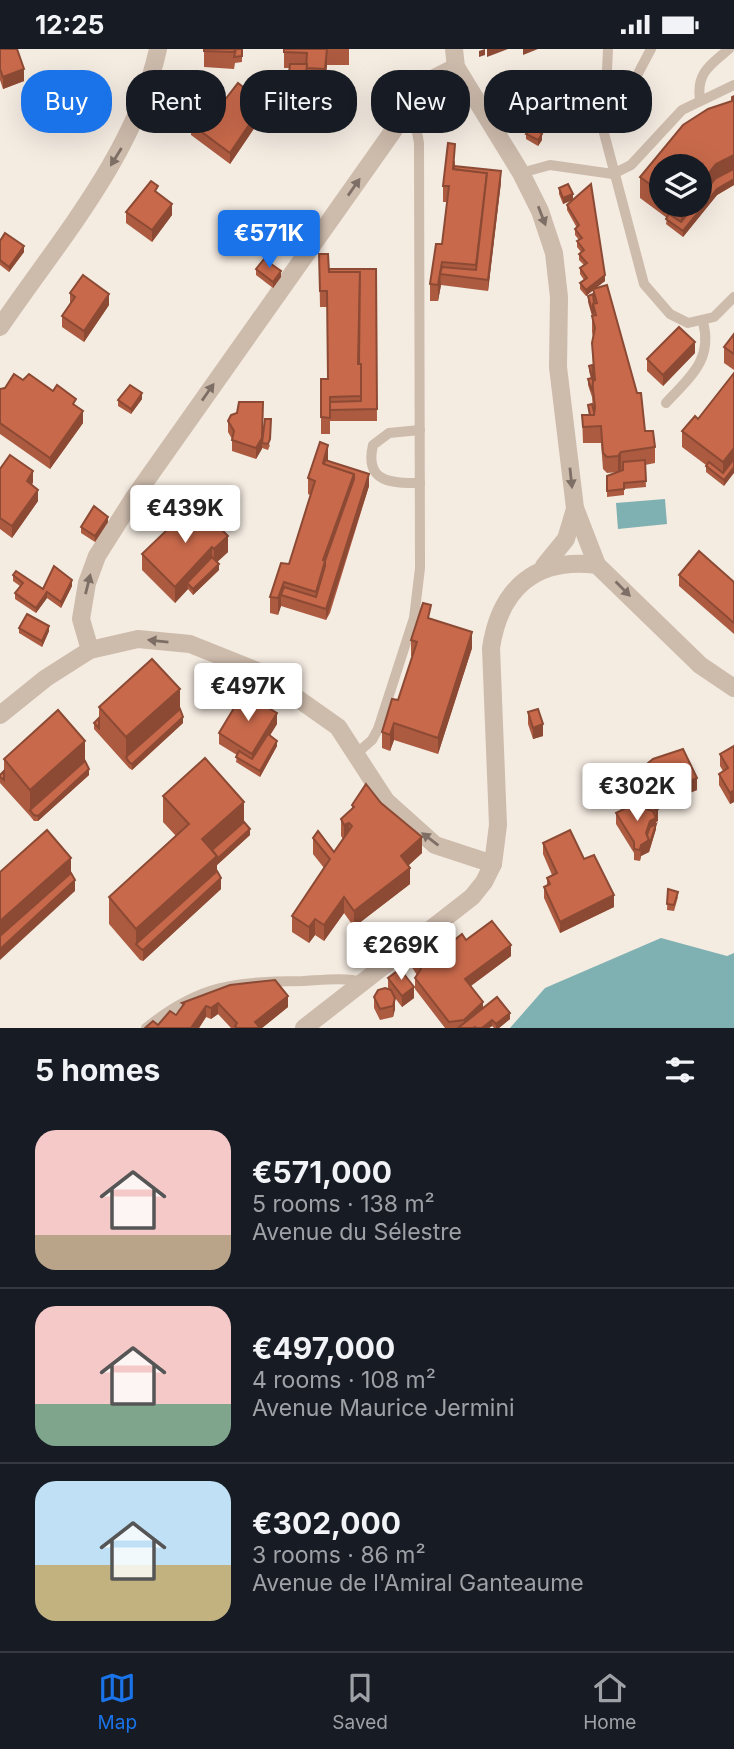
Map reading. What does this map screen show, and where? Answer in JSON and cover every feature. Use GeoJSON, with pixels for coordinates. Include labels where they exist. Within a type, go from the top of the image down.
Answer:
{"type":"FeatureCollection","features":[{"type":"Feature","properties":{"kind":"street"},"geometry":{"type":"LineString","coordinates":[[0,327],[118,155],[141,111],[158,49]]}},
{"type":"Feature","properties":{"kind":"street"},"geometry":{"type":"LineString","coordinates":[[442,70],[455,58],[521,173],[540,211],[555,253],[559,297],[558,367],[575,508],[597,565],[700,665],[734,688]]}},
{"type":"Feature","properties":{"kind":"street"},"geometry":{"type":"LineString","coordinates":[[90,650],[81,619],[97,556],[132,499],[393,133]]}},
{"type":"Feature","properties":{"kind":"street"},"geometry":{"type":"LineString","coordinates":[[304,1028],[472,897],[484,882],[493,864],[498,825],[491,648],[495,622],[513,592],[541,568],[566,539],[575,508]]}},
{"type":"Feature","properties":{"kind":"street"},"geometry":{"type":"LineString","coordinates":[[541,568],[561,562],[597,565]]}},
{"type":"Feature","properties":{"kind":"street"},"geometry":{"type":"LineString","coordinates":[[0,715],[46,678],[90,650],[138,639],[190,644],[260,672],[338,727],[386,801],[435,845],[493,864]]}},
{"type":"Feature","properties":{"kind":"lane"},"geometry":{"type":"LineString","coordinates":[[606,70],[608,49]]}},
{"type":"Feature","properties":{"kind":"lane"},"geometry":{"type":"LineString","coordinates":[[640,70],[651,49]]}},
{"type":"Feature","properties":{"kind":"lane"},"geometry":{"type":"LineString","coordinates":[[700,99],[698,86],[704,69],[729,49]]}},
{"type":"Feature","properties":{"kind":"lane"},"geometry":{"type":"LineString","coordinates":[[521,173],[550,165],[613,174],[631,165],[682,110],[700,99],[734,85]]}},
{"type":"Feature","properties":{"kind":"lane"},"geometry":{"type":"LineString","coordinates":[[356,754],[372,740],[378,729],[414,618],[420,568],[417,133]]}},
{"type":"Feature","properties":{"kind":"lane"},"geometry":{"type":"LineString","coordinates":[[604,133],[645,284],[670,314],[688,323],[703,322],[725,309],[734,297]]}},
{"type":"Feature","properties":{"kind":"lane"},"geometry":{"type":"LineString","coordinates":[[666,403],[700,364],[707,339],[703,322]]}},
{"type":"Feature","properties":{"kind":"lane"},"geometry":{"type":"LineString","coordinates":[[420,430],[389,433],[373,445],[370,455],[376,474],[385,481],[420,483]]}},
{"type":"Feature","properties":{"kind":"lane"},"geometry":{"type":"LineString","coordinates":[[146,1028],[172,1006],[203,992],[240,982],[363,982]]}},
{"type":"Feature","properties":{"kind":"water"},"geometry":{"type":"Polygon","coordinates":[[[665,499],[667,524],[618,529],[616,503],[665,499]]]}},
{"type":"Feature","properties":{"kind":"water"},"geometry":{"type":"Polygon","coordinates":[[[661,938],[727,956],[734,953],[734,1028],[510,1028],[545,988],[661,938]]]}},
{"type":"Feature","properties":{"kind":"building"},"geometry":{"type":"Polygon","coordinates":[[[0,49],[17,49],[24,69],[3,77],[0,69],[0,49]]]}},
{"type":"Feature","properties":{"kind":"building"},"geometry":{"type":"Polygon","coordinates":[[[204,49],[235,49],[234,52],[204,49]]]}},
{"type":"Feature","properties":{"kind":"building"},"geometry":{"type":"Polygon","coordinates":[[[236,49],[242,49],[242,56],[234,57],[236,49]]]}},
{"type":"Feature","properties":{"kind":"building"},"geometry":{"type":"Polygon","coordinates":[[[284,49],[327,49],[325,69],[306,68],[307,53],[284,52],[284,49]]]}},
{"type":"Feature","properties":{"kind":"building"},"geometry":{"type":"Polygon","coordinates":[[[290,64],[307,64],[306,70],[289,70],[290,64]]]}},
{"type":"Feature","properties":{"kind":"building"},"geometry":{"type":"Polygon","coordinates":[[[238,83],[240,85],[240,133],[243,133],[230,153],[203,133],[226,133],[226,98],[238,83]]]}},
{"type":"Feature","properties":{"kind":"building"},"geometry":{"type":"Polygon","coordinates":[[[734,96],[734,155],[712,169],[712,154],[659,154],[683,125],[708,109],[732,101],[734,96]]]}},
{"type":"Feature","properties":{"kind":"building"},"geometry":{"type":"Polygon","coordinates":[[[541,133],[542,134],[538,140],[526,134],[541,133]]]}},
{"type":"Feature","properties":{"kind":"building"},"geometry":{"type":"Polygon","coordinates":[[[448,143],[455,144],[453,169],[487,173],[476,265],[442,262],[438,285],[430,284],[436,244],[442,244],[449,186],[443,186],[448,143]]]}},
{"type":"Feature","properties":{"kind":"building"},"geometry":{"type":"Polygon","coordinates":[[[454,166],[501,171],[488,280],[440,274],[442,267],[476,270],[487,173],[454,169],[454,166]]]}},
{"type":"Feature","properties":{"kind":"building"},"geometry":{"type":"Polygon","coordinates":[[[649,166],[649,184],[640,177],[649,166]]]}},
{"type":"Feature","properties":{"kind":"building"},"geometry":{"type":"Polygon","coordinates":[[[734,169],[734,179],[712,195],[712,183],[734,169]]]}},
{"type":"Feature","properties":{"kind":"building"},"geometry":{"type":"Polygon","coordinates":[[[151,181],[158,186],[155,191],[172,204],[152,230],[126,212],[151,181]]]}},
{"type":"Feature","properties":{"kind":"building"},"geometry":{"type":"Polygon","coordinates":[[[568,184],[573,194],[563,198],[559,188],[568,184]]]}},
{"type":"Feature","properties":{"kind":"building"},"geometry":{"type":"Polygon","coordinates":[[[591,184],[605,275],[586,290],[580,283],[587,278],[580,268],[587,263],[579,254],[584,250],[577,241],[582,238],[575,229],[579,225],[567,205],[591,184]]]}},
{"type":"Feature","properties":{"kind":"building"},"geometry":{"type":"Polygon","coordinates":[[[674,217],[681,222],[685,217],[694,217],[683,231],[666,219],[674,217]]]}},
{"type":"Feature","properties":{"kind":"building"},"geometry":{"type":"Polygon","coordinates":[[[5,233],[24,246],[9,267],[0,260],[0,241],[5,233]]]}},
{"type":"Feature","properties":{"kind":"building"},"geometry":{"type":"Polygon","coordinates":[[[319,254],[328,254],[329,272],[360,272],[358,364],[361,364],[361,396],[330,397],[330,418],[321,417],[321,379],[328,379],[327,291],[320,291],[319,254]]]}},
{"type":"Feature","properties":{"kind":"building"},"geometry":{"type":"Polygon","coordinates":[[[264,259],[281,271],[273,282],[256,269],[264,259]]]}},
{"type":"Feature","properties":{"kind":"building"},"geometry":{"type":"Polygon","coordinates":[[[329,269],[376,269],[377,409],[330,410],[330,402],[361,401],[361,364],[360,272],[329,272],[329,269]]]}},
{"type":"Feature","properties":{"kind":"building"},"geometry":{"type":"Polygon","coordinates":[[[83,275],[109,294],[84,331],[62,316],[75,297],[70,293],[83,275]]]}},
{"type":"Feature","properties":{"kind":"building"},"geometry":{"type":"Polygon","coordinates":[[[607,285],[637,393],[641,393],[645,431],[653,431],[655,447],[607,457],[603,453],[601,426],[583,427],[582,415],[594,415],[595,407],[592,343],[595,328],[592,316],[596,315],[593,304],[597,303],[593,289],[607,285]]]}},
{"type":"Feature","properties":{"kind":"building"},"geometry":{"type":"Polygon","coordinates":[[[593,294],[594,303],[593,314],[588,296],[593,294]]]}},
{"type":"Feature","properties":{"kind":"building"},"geometry":{"type":"Polygon","coordinates":[[[679,327],[695,342],[663,375],[647,359],[679,327]]]}},
{"type":"Feature","properties":{"kind":"building"},"geometry":{"type":"Polygon","coordinates":[[[734,334],[734,354],[724,347],[734,334]]]}},
{"type":"Feature","properties":{"kind":"building"},"geometry":{"type":"Polygon","coordinates":[[[734,373],[734,448],[723,462],[682,431],[695,416],[698,419],[734,373]]]}},
{"type":"Feature","properties":{"kind":"building"},"geometry":{"type":"Polygon","coordinates":[[[14,374],[23,380],[29,374],[53,391],[57,385],[76,399],[73,404],[83,411],[50,458],[0,423],[0,389],[5,388],[14,374]]]}},
{"type":"Feature","properties":{"kind":"building"},"geometry":{"type":"Polygon","coordinates":[[[592,378],[593,381],[592,391],[588,379],[592,378]]]}},
{"type":"Feature","properties":{"kind":"building"},"geometry":{"type":"Polygon","coordinates":[[[130,385],[142,393],[131,409],[118,400],[130,385]]]}},
{"type":"Feature","properties":{"kind":"building"},"geometry":{"type":"Polygon","coordinates":[[[239,402],[263,402],[262,438],[256,448],[232,440],[234,431],[228,421],[231,415],[237,413],[239,402]]]}},
{"type":"Feature","properties":{"kind":"building"},"geometry":{"type":"Polygon","coordinates":[[[592,404],[594,415],[590,415],[588,405],[592,404]]]}},
{"type":"Feature","properties":{"kind":"building"},"geometry":{"type":"Polygon","coordinates":[[[265,419],[271,419],[268,444],[262,443],[265,419]]]}},
{"type":"Feature","properties":{"kind":"building"},"geometry":{"type":"Polygon","coordinates":[[[320,442],[328,445],[323,463],[354,474],[323,560],[325,561],[316,592],[284,582],[278,598],[270,597],[281,563],[289,564],[315,481],[308,478],[320,442]]]}},
{"type":"Feature","properties":{"kind":"building"},"geometry":{"type":"Polygon","coordinates":[[[10,455],[33,471],[27,481],[38,490],[12,526],[0,518],[0,469],[10,455]]]}},
{"type":"Feature","properties":{"kind":"building"},"geometry":{"type":"Polygon","coordinates":[[[734,459],[734,467],[724,480],[706,466],[709,462],[723,473],[734,459]]]}},
{"type":"Feature","properties":{"kind":"building"},"geometry":{"type":"Polygon","coordinates":[[[325,460],[369,474],[326,609],[281,595],[284,587],[316,597],[325,561],[354,479],[354,474],[324,464],[325,460]]]}},
{"type":"Feature","properties":{"kind":"building"},"geometry":{"type":"Polygon","coordinates":[[[645,460],[646,481],[624,483],[624,489],[607,491],[607,476],[623,470],[623,462],[645,460]]]}},
{"type":"Feature","properties":{"kind":"building"},"geometry":{"type":"Polygon","coordinates":[[[195,503],[228,536],[214,549],[212,547],[175,587],[142,554],[195,503]]]}},
{"type":"Feature","properties":{"kind":"building"},"geometry":{"type":"Polygon","coordinates":[[[94,506],[108,517],[95,536],[81,527],[94,506]]]}},
{"type":"Feature","properties":{"kind":"building"},"geometry":{"type":"Polygon","coordinates":[[[699,551],[734,582],[734,623],[679,575],[699,551]]]}},
{"type":"Feature","properties":{"kind":"building"},"geometry":{"type":"Polygon","coordinates":[[[212,557],[219,564],[193,589],[187,583],[212,557]]]}},
{"type":"Feature","properties":{"kind":"building"},"geometry":{"type":"Polygon","coordinates":[[[54,566],[72,580],[61,602],[47,592],[36,608],[15,593],[23,583],[13,575],[16,571],[43,589],[54,566]]]}},
{"type":"Feature","properties":{"kind":"building"},"geometry":{"type":"Polygon","coordinates":[[[423,603],[431,605],[428,618],[472,632],[438,738],[394,723],[390,735],[382,732],[392,699],[398,700],[417,642],[411,640],[423,603]]]}},
{"type":"Feature","properties":{"kind":"building"},"geometry":{"type":"Polygon","coordinates":[[[27,614],[49,626],[42,641],[19,628],[27,614]]]}},
{"type":"Feature","properties":{"kind":"building"},"geometry":{"type":"Polygon","coordinates":[[[152,659],[180,689],[126,737],[99,707],[152,659]]]}},
{"type":"Feature","properties":{"kind":"building"},"geometry":{"type":"Polygon","coordinates":[[[243,693],[277,713],[252,754],[219,733],[243,693]]]}},
{"type":"Feature","properties":{"kind":"building"},"geometry":{"type":"Polygon","coordinates":[[[180,709],[183,717],[132,764],[129,762],[126,757],[180,709]]]}},
{"type":"Feature","properties":{"kind":"building"},"geometry":{"type":"Polygon","coordinates":[[[538,709],[543,724],[533,728],[528,712],[538,709]]]}},
{"type":"Feature","properties":{"kind":"building"},"geometry":{"type":"Polygon","coordinates":[[[58,710],[85,741],[30,790],[4,759],[58,710]]]}},
{"type":"Feature","properties":{"kind":"building"},"geometry":{"type":"Polygon","coordinates":[[[268,734],[277,741],[260,771],[236,757],[239,751],[252,759],[268,734]]]}},
{"type":"Feature","properties":{"kind":"building"},"geometry":{"type":"Polygon","coordinates":[[[734,746],[734,790],[730,793],[719,774],[728,768],[720,754],[734,746]]]}},
{"type":"Feature","properties":{"kind":"building"},"geometry":{"type":"Polygon","coordinates":[[[683,749],[697,778],[682,785],[661,780],[654,800],[658,809],[656,811],[651,801],[646,805],[635,801],[625,782],[653,759],[683,749]]]}},
{"type":"Feature","properties":{"kind":"building"},"geometry":{"type":"Polygon","coordinates":[[[205,758],[244,802],[202,839],[217,856],[136,929],[109,897],[189,824],[163,796],[205,758]]]}},
{"type":"Feature","properties":{"kind":"building"},"geometry":{"type":"Polygon","coordinates":[[[85,761],[89,769],[38,816],[34,815],[30,810],[85,761]]]}},
{"type":"Feature","properties":{"kind":"building"},"geometry":{"type":"Polygon","coordinates":[[[366,784],[381,803],[422,837],[401,856],[410,868],[354,911],[344,897],[324,925],[315,919],[309,927],[292,916],[330,859],[313,838],[318,831],[334,852],[352,826],[349,823],[344,825],[341,819],[354,807],[352,805],[366,784]]]}},
{"type":"Feature","properties":{"kind":"building"},"geometry":{"type":"Polygon","coordinates":[[[632,805],[653,811],[656,818],[650,821],[646,833],[649,840],[641,845],[640,850],[634,849],[634,842],[616,813],[632,805]]]}},
{"type":"Feature","properties":{"kind":"building"},"geometry":{"type":"Polygon","coordinates":[[[244,822],[250,829],[217,859],[212,850],[244,822]]]}},
{"type":"Feature","properties":{"kind":"building"},"geometry":{"type":"Polygon","coordinates":[[[656,824],[649,846],[647,835],[650,827],[656,824]]]}},
{"type":"Feature","properties":{"kind":"building"},"geometry":{"type":"Polygon","coordinates":[[[47,830],[71,858],[0,921],[0,872],[47,830]]]}},
{"type":"Feature","properties":{"kind":"building"},"geometry":{"type":"Polygon","coordinates":[[[570,830],[584,859],[594,855],[614,895],[560,922],[544,887],[550,884],[547,878],[557,873],[543,843],[570,830]]]}},
{"type":"Feature","properties":{"kind":"building"},"geometry":{"type":"Polygon","coordinates":[[[217,871],[221,878],[143,950],[136,944],[217,871]]]}},
{"type":"Feature","properties":{"kind":"building"},"geometry":{"type":"Polygon","coordinates":[[[71,873],[75,880],[0,949],[0,936],[71,873]]]}},
{"type":"Feature","properties":{"kind":"building"},"geometry":{"type":"Polygon","coordinates":[[[668,889],[678,892],[674,905],[667,904],[668,889]]]}},
{"type":"Feature","properties":{"kind":"building"},"geometry":{"type":"Polygon","coordinates":[[[492,921],[511,945],[465,979],[483,1002],[464,1020],[449,1022],[415,978],[421,969],[411,955],[426,942],[436,942],[442,950],[462,934],[466,940],[492,921]]]}},
{"type":"Feature","properties":{"kind":"building"},"geometry":{"type":"Polygon","coordinates":[[[443,923],[451,923],[451,930],[444,930],[443,923]]]}},
{"type":"Feature","properties":{"kind":"building"},"geometry":{"type":"Polygon","coordinates":[[[400,969],[414,987],[402,996],[388,978],[400,969]]]}},
{"type":"Feature","properties":{"kind":"building"},"geometry":{"type":"Polygon","coordinates":[[[275,980],[288,996],[255,1022],[260,1028],[237,1028],[237,1023],[218,1003],[211,1008],[206,1006],[191,1028],[145,1028],[153,1021],[158,1025],[170,1011],[176,1015],[184,1004],[182,1003],[230,985],[275,980]]]}},
{"type":"Feature","properties":{"kind":"building"},"geometry":{"type":"Polygon","coordinates":[[[378,990],[391,990],[395,998],[393,1006],[380,1009],[374,997],[378,990]]]}},
{"type":"Feature","properties":{"kind":"building"},"geometry":{"type":"Polygon","coordinates":[[[497,997],[510,1013],[496,1024],[492,1020],[482,1028],[458,1028],[497,997]]]}}]}
